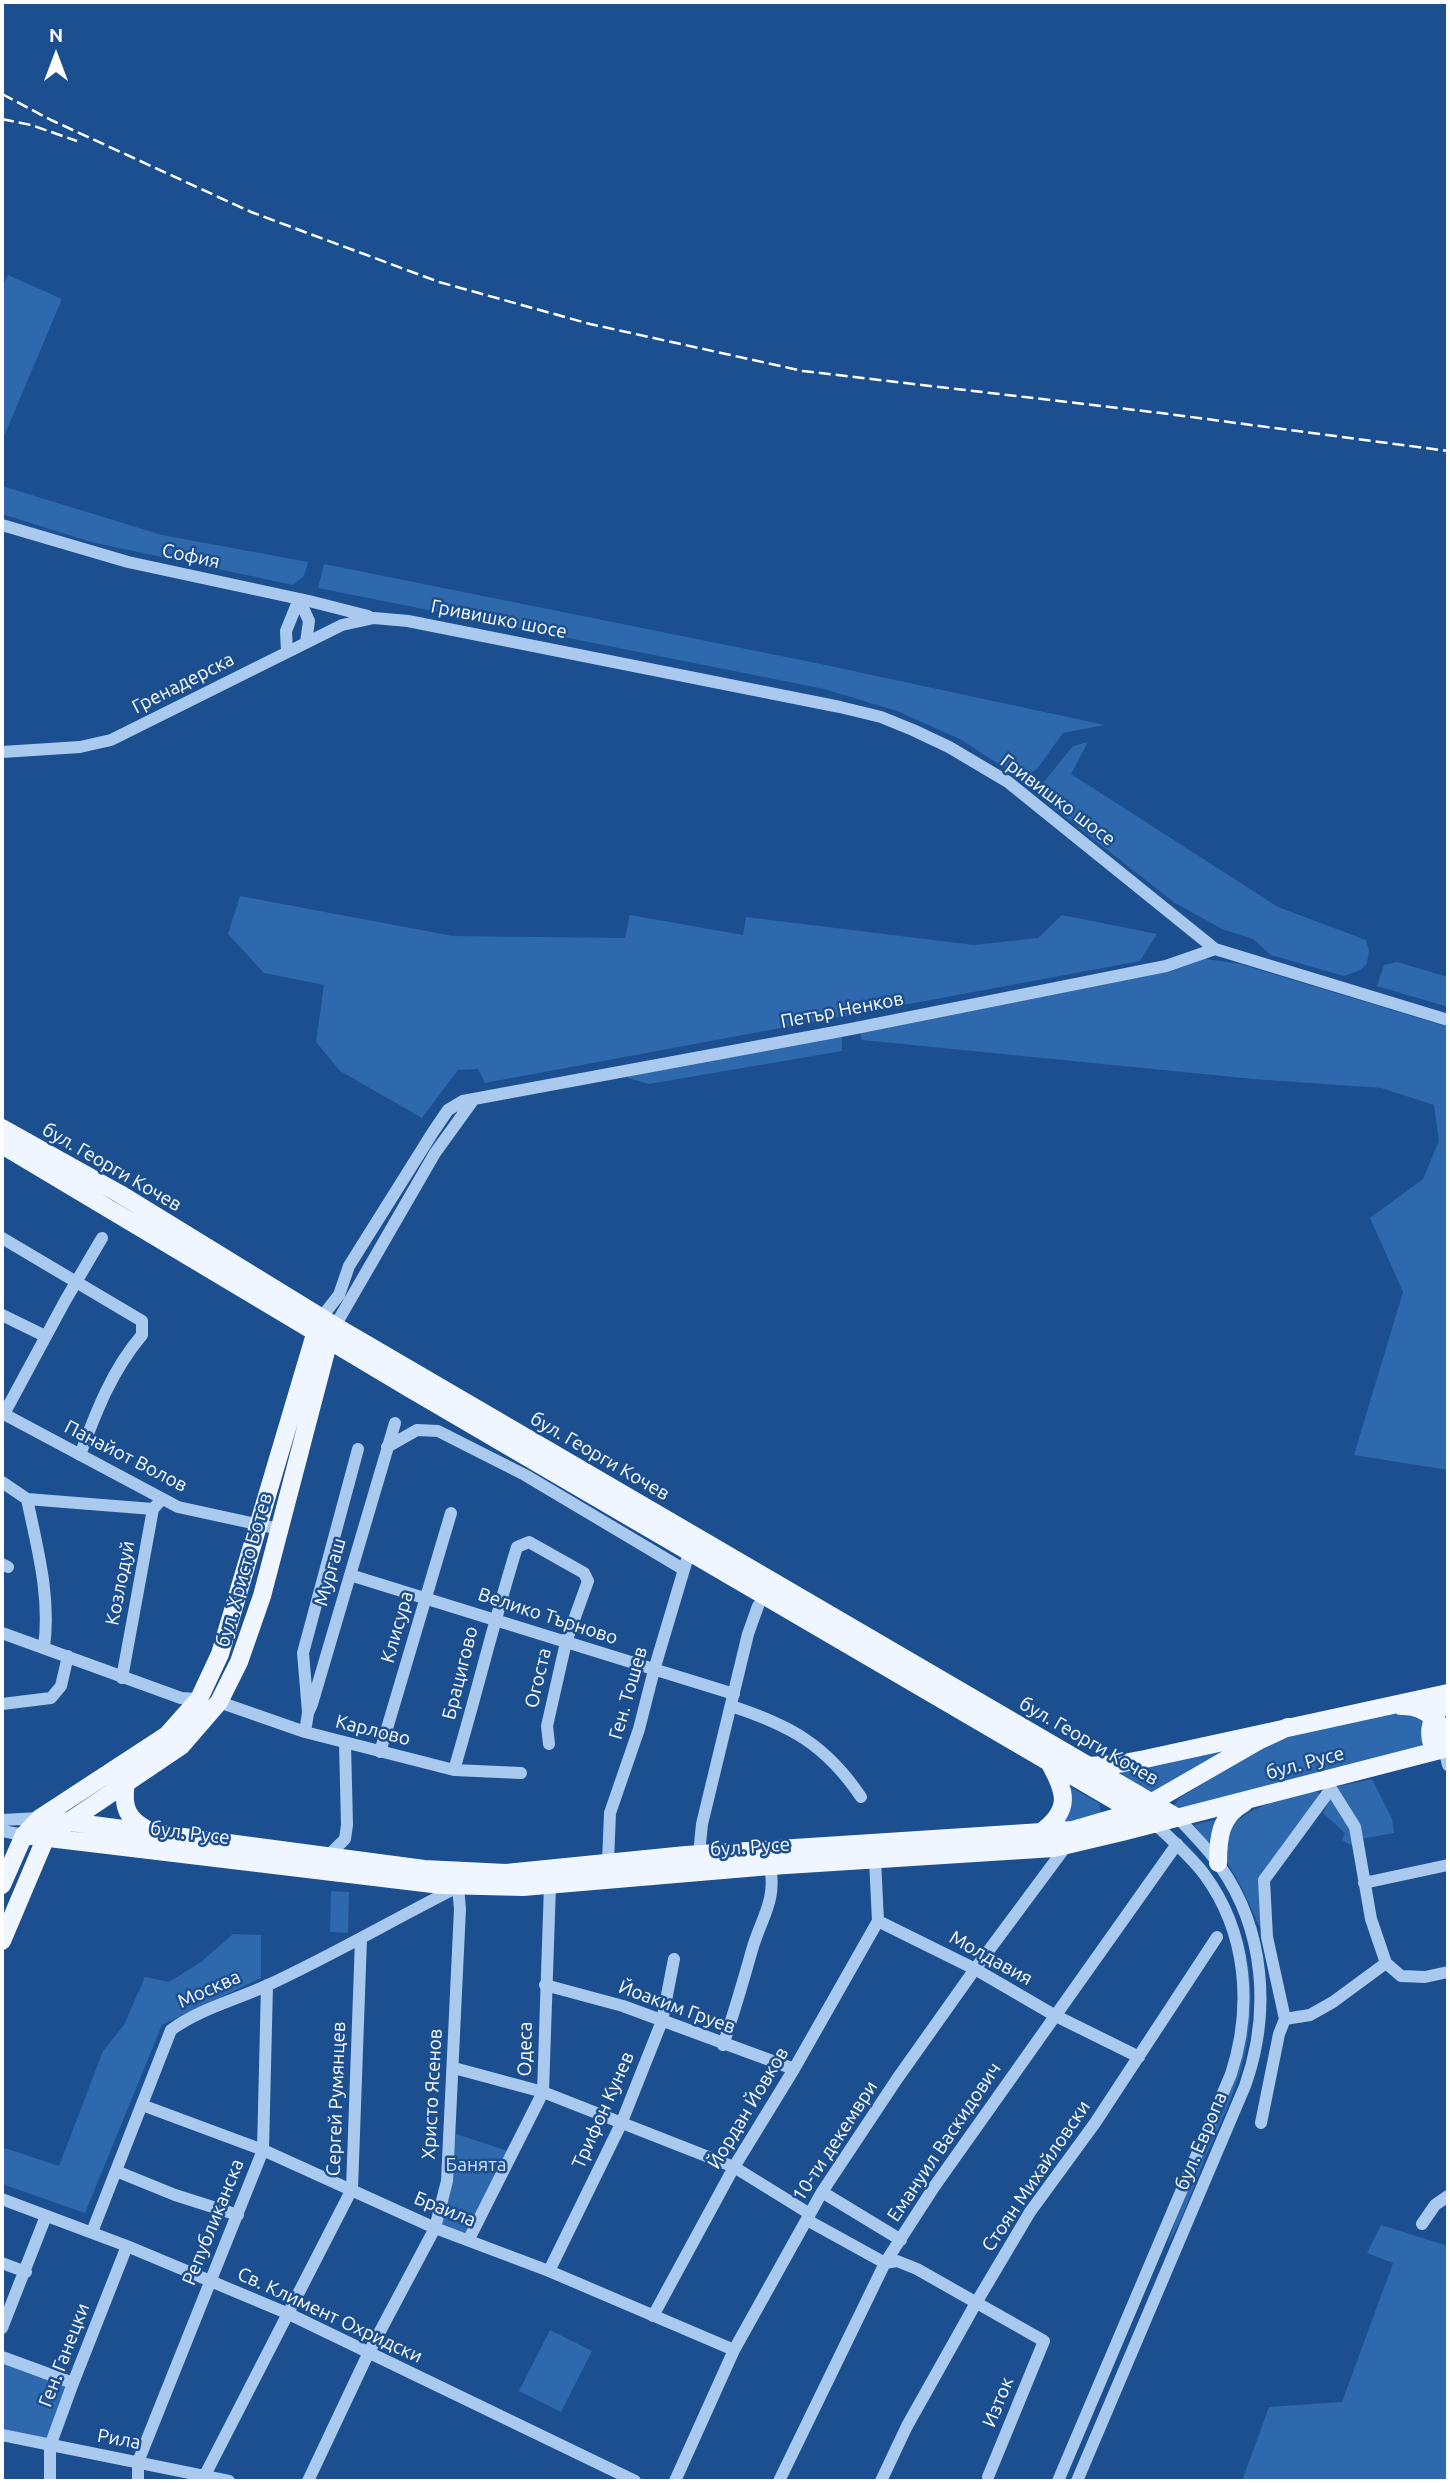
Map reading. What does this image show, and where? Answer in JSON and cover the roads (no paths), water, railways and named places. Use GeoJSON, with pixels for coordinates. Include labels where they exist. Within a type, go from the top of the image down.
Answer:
{"type":"FeatureCollection","features":[{"type":"Feature","properties":{"kind":"main road","name":"бул. Георги Кочев"},"geometry":{"type":"LineString","coordinates":[[2,1128],[120,1194],[325,1329],[602,1500],[692,1544],[1178,1818]]}},
{"type":"Feature","properties":{"kind":"main road","name":"бул. Георги Кочев"},"geometry":{"type":"LineString","coordinates":[[2,1145],[325,1329],[692,1544],[1155,1824]]}},
{"type":"Feature","properties":{"kind":"main road","name":"бул. Христо Ботев"},"geometry":{"type":"LineString","coordinates":[[5,1878],[24,1835],[40,1818],[167,1735],[199,1699],[220,1654],[259,1525],[325,1329]]}},
{"type":"Feature","properties":{"kind":"main road","name":"бул. Христо Ботев"},"geometry":{"type":"LineString","coordinates":[[2,1941],[46,1837],[181,1746],[219,1702],[239,1662],[262,1596],[325,1329]]}},
{"type":"Feature","properties":{"kind":"main road","name":"бул. Русе"},"geometry":{"type":"LineString","coordinates":[[1089,1766],[1145,1759],[1448,1693]]}},
{"type":"Feature","properties":{"kind":"main road"},"geometry":{"type":"LineString","coordinates":[[1447,1754],[1434,1746],[1430,1727],[1433,1717],[1448,1700]]}},
{"type":"Feature","properties":{"kind":"main road"},"geometry":{"type":"LineString","coordinates":[[1377,1707],[1412,1706],[1433,1717]]}},
{"type":"Feature","properties":{"kind":"main road","name":"бул. Русе"},"geometry":{"type":"LineString","coordinates":[[24,1835],[424,1876],[506,1873],[699,1854],[1040,1833],[1073,1830],[1135,1812],[1260,1740],[1288,1727]]}},
{"type":"Feature","properties":{"kind":"main road","name":"бул. Русе"},"geometry":{"type":"LineString","coordinates":[[40,1818],[160,1836],[328,1856],[424,1876],[458,1887],[550,1885],[770,1866],[1031,1850],[1068,1845],[1252,1798],[1328,1784],[1447,1754]]}},
{"type":"Feature","properties":{"kind":"main road"},"geometry":{"type":"LineString","coordinates":[[1040,1833],[1056,1821],[1063,1802],[1061,1784],[1049,1762]]}},
{"type":"Feature","properties":{"kind":"main road"},"geometry":{"type":"LineString","coordinates":[[126,1783],[126,1810],[137,1824],[160,1836]]}},
{"type":"Feature","properties":{"kind":"main road"},"geometry":{"type":"LineString","coordinates":[[1218,1863],[1218,1845],[1225,1820],[1236,1807],[1252,1798]]}},
{"type":"Feature","properties":{"kind":"main road"},"geometry":{"type":"LineString","coordinates":[[2,1841],[6,1849],[5,1878]]}},
{"type":"Feature","properties":{"kind":"street","name":"София"},"geometry":{"type":"LineString","coordinates":[[2,525],[128,562],[299,598],[374,618]]}},
{"type":"Feature","properties":{"kind":"street"},"geometry":{"type":"LineString","coordinates":[[299,598],[309,621],[306,642]]}},
{"type":"Feature","properties":{"kind":"street"},"geometry":{"type":"LineString","coordinates":[[287,652],[286,631],[299,598]]}},
{"type":"Feature","properties":{"kind":"street","name":"Гренадерска"},"geometry":{"type":"LineString","coordinates":[[2,752],[80,747],[111,740],[342,625],[374,618]]}},
{"type":"Feature","properties":{"kind":"street","name":"Гривишко шосе"},"geometry":{"type":"LineString","coordinates":[[374,618],[422,624],[840,706],[881,717],[949,747],[1008,782],[1215,949],[1448,1020]]}},
{"type":"Feature","properties":{"kind":"street","name":"Петър Ненков"},"geometry":{"type":"LineString","coordinates":[[325,1329],[349,1266],[448,1110],[463,1101],[1166,966],[1215,949]]}},
{"type":"Feature","properties":{"kind":"street"},"geometry":{"type":"LineString","coordinates":[[325,1329],[435,1153],[474,1098]]}},
{"type":"Feature","properties":{"kind":"street"},"geometry":{"type":"LineString","coordinates":[[2,1238],[142,1321],[142,1335],[128,1352],[98,1405],[80,1455]]}},
{"type":"Feature","properties":{"kind":"street"},"geometry":{"type":"LineString","coordinates":[[3,1413],[102,1238]]}},
{"type":"Feature","properties":{"kind":"street"},"geometry":{"type":"LineString","coordinates":[[2,1315],[45,1336]]}},
{"type":"Feature","properties":{"kind":"street","name":"Панайот Волов"},"geometry":{"type":"LineString","coordinates":[[3,1413],[80,1455],[158,1504],[279,1529]]}},
{"type":"Feature","properties":{"kind":"street","name":"Мургаш"},"geometry":{"type":"LineString","coordinates":[[305,1732],[308,1713],[394,1423]]}},
{"type":"Feature","properties":{"kind":"street"},"geometry":{"type":"LineString","coordinates":[[387,1447],[417,1430],[438,1431],[525,1475],[683,1569]]}},
{"type":"Feature","properties":{"kind":"street"},"geometry":{"type":"LineString","coordinates":[[308,1713],[303,1653],[358,1449]]}},
{"type":"Feature","properties":{"kind":"street"},"geometry":{"type":"LineString","coordinates":[[2,1482],[27,1499],[158,1504]]}},
{"type":"Feature","properties":{"kind":"street"},"geometry":{"type":"LineString","coordinates":[[27,1499],[47,1612],[44,1647]]}},
{"type":"Feature","properties":{"kind":"street"},"geometry":{"type":"LineString","coordinates":[[602,1500],[615,1529]]}},
{"type":"Feature","properties":{"kind":"street","name":"Козлодуй"},"geometry":{"type":"LineString","coordinates":[[122,1678],[158,1504]]}},
{"type":"Feature","properties":{"kind":"street","name":"Клисура"},"geometry":{"type":"LineString","coordinates":[[380,1752],[451,1513]]}},
{"type":"Feature","properties":{"kind":"street","name":"Брацигово"},"geometry":{"type":"LineString","coordinates":[[454,1770],[494,1618],[517,1546],[528,1542],[584,1573],[588,1580]]}},
{"type":"Feature","properties":{"kind":"street","name":"Ген. Тошев"},"geometry":{"type":"LineString","coordinates":[[608,1862],[610,1813],[639,1729],[692,1544]]}},
{"type":"Feature","properties":{"kind":"street","name":"Велико Търново"},"geometry":{"type":"LineString","coordinates":[[350,1576],[494,1618],[654,1670],[733,1700],[785,1726],[811,1743],[833,1760],[861,1797]]}},
{"type":"Feature","properties":{"kind":"street","name":"Огоста"},"geometry":{"type":"LineString","coordinates":[[549,1744],[547,1726],[566,1642],[588,1580]]}},
{"type":"Feature","properties":{"kind":"street"},"geometry":{"type":"LineString","coordinates":[[699,1854],[702,1824],[748,1634],[758,1606]]}},
{"type":"Feature","properties":{"kind":"street"},"geometry":{"type":"LineString","coordinates":[[2,1633],[181,1698],[199,1699]]}},
{"type":"Feature","properties":{"kind":"street"},"geometry":{"type":"LineString","coordinates":[[2,1704],[51,1698],[61,1686],[68,1656]]}},
{"type":"Feature","properties":{"kind":"street","name":"Карлово"},"geometry":{"type":"LineString","coordinates":[[219,1702],[305,1732],[454,1770],[521,1773]]}},
{"type":"Feature","properties":{"kind":"street"},"geometry":{"type":"LineString","coordinates":[[328,1856],[345,1839],[345,1743]]}},
{"type":"Feature","properties":{"kind":"street"},"geometry":{"type":"LineString","coordinates":[[1261,2123],[1279,2034],[1285,2019],[1267,1937],[1264,1880],[1328,1784],[1354,1827],[1371,1919],[1386,1963],[1401,1976],[1425,1977],[1448,1972]]}},
{"type":"Feature","properties":{"kind":"street"},"geometry":{"type":"LineString","coordinates":[[2,1820],[40,1818]]}},
{"type":"Feature","properties":{"kind":"street","name":"бул. Европа"},"geometry":{"type":"LineString","coordinates":[[1077,2481],[1245,2086],[1256,2050],[1261,2005],[1255,1950],[1240,1902],[1218,1863],[1178,1818]]}},
{"type":"Feature","properties":{"kind":"street","name":"бул. Европа"},"geometry":{"type":"LineString","coordinates":[[1058,2481],[1231,2074],[1240,2041],[1244,1994],[1233,1933],[1219,1898],[1206,1877],[1155,1824]]}},
{"type":"Feature","properties":{"kind":"street"},"geometry":{"type":"LineString","coordinates":[[2,1831],[24,1835]]}},
{"type":"Feature","properties":{"kind":"street","name":"Емануил Васкидович"},"geometry":{"type":"LineString","coordinates":[[779,2481],[885,2263],[934,2186],[1177,1844]]}},
{"type":"Feature","properties":{"kind":"street","name":"10-ти декември"},"geometry":{"type":"LineString","coordinates":[[675,2481],[734,2350],[822,2192],[897,2079],[1068,1845]]}},
{"type":"Feature","properties":{"kind":"street"},"geometry":{"type":"LineString","coordinates":[[875,1860],[878,1921]]}},
{"type":"Feature","properties":{"kind":"street"},"geometry":{"type":"LineString","coordinates":[[1364,1883],[1448,1865]]}},
{"type":"Feature","properties":{"kind":"street"},"geometry":{"type":"LineString","coordinates":[[723,2045],[752,1951],[772,1899],[770,1866]]}},
{"type":"Feature","properties":{"kind":"street"},"geometry":{"type":"LineString","coordinates":[[421,1906],[424,1876]]}},
{"type":"Feature","properties":{"kind":"street","name":"Одеса"},"geometry":{"type":"LineString","coordinates":[[469,2239],[543,2092],[550,1885]]}},
{"type":"Feature","properties":{"kind":"street","name":"Москва"},"geometry":{"type":"LineString","coordinates":[[92,2232],[171,2029],[184,2020],[267,1985],[361,1939],[458,1887]]}},
{"type":"Feature","properties":{"kind":"street","name":"Христо Ясенов"},"geometry":{"type":"LineString","coordinates":[[308,2481],[369,2353],[435,2228],[447,2181],[460,1909],[458,1887]]}},
{"type":"Feature","properties":{"kind":"street","name":"Молдавия"},"geometry":{"type":"LineString","coordinates":[[878,1921],[975,1969],[1054,2015],[1139,2057]]}},
{"type":"Feature","properties":{"kind":"street","name":"Йордан Йовков"},"geometry":{"type":"LineString","coordinates":[[653,2316],[734,2167],[794,2069],[878,1921]]}},
{"type":"Feature","properties":{"kind":"street","name":"Стоян Михайловски"},"geometry":{"type":"LineString","coordinates":[[881,2481],[907,2426],[1030,2212],[1096,2123],[1217,1937]]}},
{"type":"Feature","properties":{"kind":"street","name":"Сергей Румянцев"},"geometry":{"type":"LineString","coordinates":[[204,2477],[352,2189],[361,1939]]}},
{"type":"Feature","properties":{"kind":"street","name":"Трифон Кунев"},"geometry":{"type":"LineString","coordinates":[[549,2271],[621,2124],[662,2021],[674,1959]]}},
{"type":"Feature","properties":{"kind":"street"},"geometry":{"type":"LineString","coordinates":[[1285,2019],[1310,2015],[1333,2002],[1386,1963]]}},
{"type":"Feature","properties":{"kind":"street","name":"Републиканска"},"geometry":{"type":"LineString","coordinates":[[138,2462],[262,2150],[267,1985]]}},
{"type":"Feature","properties":{"kind":"street","name":"Йоаким Груев"},"geometry":{"type":"LineString","coordinates":[[545,1985],[623,2007],[794,2069]]}},
{"type":"Feature","properties":{"kind":"street"},"geometry":{"type":"LineString","coordinates":[[454,2068],[543,2092],[734,2167],[808,2217],[885,2263],[897,2261],[917,2269],[976,2303]]}},
{"type":"Feature","properties":{"kind":"street","name":"Браила"},"geometry":{"type":"LineString","coordinates":[[142,2105],[262,2150],[435,2228],[549,2271],[734,2350]]}},
{"type":"Feature","properties":{"kind":"street"},"geometry":{"type":"LineString","coordinates":[[116,2171],[175,2195],[238,2215]]}},
{"type":"Feature","properties":{"kind":"street"},"geometry":{"type":"LineString","coordinates":[[822,2192],[901,2240]]}},
{"type":"Feature","properties":{"kind":"street"},"geometry":{"type":"LineString","coordinates":[[1422,2224],[1435,2205],[1448,2196]]}},
{"type":"Feature","properties":{"kind":"street","name":"Св. Климент Охридски"},"geometry":{"type":"LineString","coordinates":[[2,2199],[127,2246],[289,2314],[635,2481]]}},
{"type":"Feature","properties":{"kind":"street"},"geometry":{"type":"LineString","coordinates":[[2,2328],[47,2216]]}},
{"type":"Feature","properties":{"kind":"street","name":"Ген. Ганецки"},"geometry":{"type":"LineString","coordinates":[[50,2481],[50,2446],[127,2246]]}},
{"type":"Feature","properties":{"kind":"street"},"geometry":{"type":"LineString","coordinates":[[2,2263],[26,2272]]}},
{"type":"Feature","properties":{"kind":"street","name":"Изток"},"geometry":{"type":"LineString","coordinates":[[976,2303],[1044,2341],[989,2477]]}},
{"type":"Feature","properties":{"kind":"street"},"geometry":{"type":"LineString","coordinates":[[2,2357],[73,2383]]}},
{"type":"Feature","properties":{"kind":"street","name":"Рила"},"geometry":{"type":"LineString","coordinates":[[2,2435],[229,2481]]}},
{"type":"Feature","properties":{"kind":"street"},"geometry":{"type":"LineString","coordinates":[[138,2462],[138,2481]]}},
{"type":"Feature","properties":{"kind":"railway"},"geometry":{"type":"LineString","coordinates":[[2,94],[51,120],[251,212],[439,282],[590,324],[803,371],[1161,413],[1448,451]]}},
{"type":"Feature","properties":{"kind":"railway"},"geometry":{"type":"LineString","coordinates":[[2,119],[31,125],[77,141]]}},
{"type":"Feature","properties":{"kind":"park label","name":"Банята"},"geometry":{"type":"Point","coordinates":[476,2165]}}]}
